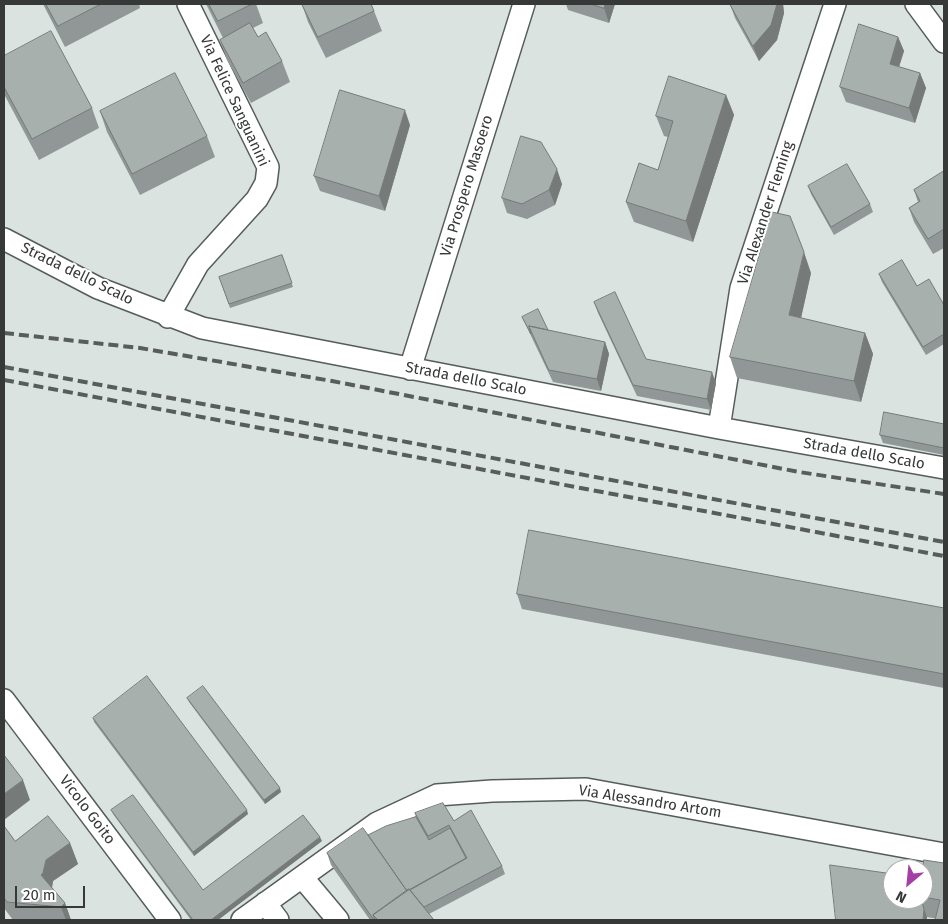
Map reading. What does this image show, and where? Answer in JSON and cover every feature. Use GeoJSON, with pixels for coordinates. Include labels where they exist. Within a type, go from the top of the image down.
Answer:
{"type":"FeatureCollection","features":[{"type":"Feature","properties":{"kind":"street","name":"Via Felice Sanguanini"},"geometry":{"type":"LineString","coordinates":[[168,317],[198,264],[258,199],[266,183],[268,167],[188,4]]}},
{"type":"Feature","properties":{"kind":"street","name":"Via Prospero Masoero"},"geometry":{"type":"LineString","coordinates":[[410,369],[524,4]]}},
{"type":"Feature","properties":{"kind":"street","name":"Via Alexander Fleming"},"geometry":{"type":"LineString","coordinates":[[719,428],[741,288],[835,4]]}},
{"type":"Feature","properties":{"kind":"street"},"geometry":{"type":"LineString","coordinates":[[916,4],[944,42]]}},
{"type":"Feature","properties":{"kind":"street","name":"Strada dello Scalo"},"geometry":{"type":"LineString","coordinates":[[4,239],[98,288],[168,317],[202,328],[719,428],[944,468]]}},
{"type":"Feature","properties":{"kind":"street","name":"Vicolo Goito"},"geometry":{"type":"LineString","coordinates":[[4,700],[170,920]]}},
{"type":"Feature","properties":{"kind":"street","name":"Via Alessandro Artom"},"geometry":{"type":"LineString","coordinates":[[242,920],[377,824],[437,795],[492,791],[586,789],[944,854]]}},
{"type":"Feature","properties":{"kind":"street"},"geometry":{"type":"LineString","coordinates":[[302,877],[338,920]]}},
{"type":"Feature","properties":{"kind":"street"},"geometry":{"type":"LineString","coordinates":[[265,903],[278,920]]}},
{"type":"Feature","properties":{"kind":"building"},"geometry":{"type":"Polygon","coordinates":[[[46,4],[101,4],[58,26],[46,4]]]}},
{"type":"Feature","properties":{"kind":"building"},"geometry":{"type":"Polygon","coordinates":[[[209,4],[252,4],[218,21],[209,4]]]}},
{"type":"Feature","properties":{"kind":"building"},"geometry":{"type":"Polygon","coordinates":[[[302,4],[371,4],[374,11],[318,37],[302,4]]]}},
{"type":"Feature","properties":{"kind":"building"},"geometry":{"type":"Polygon","coordinates":[[[591,4],[605,4],[604,8],[591,4]]]}},
{"type":"Feature","properties":{"kind":"building"},"geometry":{"type":"Polygon","coordinates":[[[730,4],[777,4],[771,25],[753,46],[730,4]]]}},
{"type":"Feature","properties":{"kind":"building"},"geometry":{"type":"Polygon","coordinates":[[[250,23],[258,37],[266,32],[282,61],[243,83],[220,40],[250,23]]]}},
{"type":"Feature","properties":{"kind":"building"},"geometry":{"type":"Polygon","coordinates":[[[859,24],[898,37],[890,64],[920,73],[909,108],[840,87],[859,24]]]}},
{"type":"Feature","properties":{"kind":"building"},"geometry":{"type":"Polygon","coordinates":[[[51,31],[92,108],[32,139],[4,87],[4,56],[51,31]]]}},
{"type":"Feature","properties":{"kind":"building"},"geometry":{"type":"Polygon","coordinates":[[[175,73],[207,136],[132,174],[100,111],[175,73]]]}},
{"type":"Feature","properties":{"kind":"building"},"geometry":{"type":"Polygon","coordinates":[[[669,76],[726,95],[686,221],[626,202],[639,163],[658,170],[673,121],[656,116],[669,76]]]}},
{"type":"Feature","properties":{"kind":"building"},"geometry":{"type":"Polygon","coordinates":[[[340,90],[405,110],[379,196],[314,176],[340,90]]]}},
{"type":"Feature","properties":{"kind":"building"},"geometry":{"type":"Polygon","coordinates":[[[521,136],[541,142],[557,169],[549,190],[522,204],[502,198],[521,136]]]}},
{"type":"Feature","properties":{"kind":"building"},"geometry":{"type":"Polygon","coordinates":[[[847,164],[870,204],[831,227],[808,186],[847,164]]]}},
{"type":"Feature","properties":{"kind":"building"},"geometry":{"type":"Polygon","coordinates":[[[944,171],[944,229],[928,239],[909,208],[920,201],[914,190],[944,171]]]}},
{"type":"Feature","properties":{"kind":"building"},"geometry":{"type":"Polygon","coordinates":[[[772,212],[790,216],[804,252],[789,315],[865,333],[854,381],[730,357],[772,212]]]}},
{"type":"Feature","properties":{"kind":"building"},"geometry":{"type":"Polygon","coordinates":[[[282,255],[292,283],[229,304],[219,277],[282,255]]]}},
{"type":"Feature","properties":{"kind":"building"},"geometry":{"type":"Polygon","coordinates":[[[902,260],[917,286],[929,279],[944,305],[944,334],[923,347],[879,274],[902,260]]]}},
{"type":"Feature","properties":{"kind":"building"},"geometry":{"type":"Polygon","coordinates":[[[615,292],[646,359],[712,372],[707,399],[633,385],[594,302],[615,292]]]}},
{"type":"Feature","properties":{"kind":"building"},"geometry":{"type":"Polygon","coordinates":[[[538,309],[548,330],[529,326],[531,334],[522,317],[538,309]]]}},
{"type":"Feature","properties":{"kind":"building"},"geometry":{"type":"Polygon","coordinates":[[[529,326],[605,342],[597,379],[549,370],[529,326]]]}},
{"type":"Feature","properties":{"kind":"building"},"geometry":{"type":"Polygon","coordinates":[[[884,412],[944,424],[944,448],[880,435],[884,412]]]}},
{"type":"Feature","properties":{"kind":"building"},"geometry":{"type":"Polygon","coordinates":[[[529,530],[944,608],[944,674],[517,594],[529,530]]]}},
{"type":"Feature","properties":{"kind":"building"},"geometry":{"type":"Polygon","coordinates":[[[147,676],[247,810],[193,852],[93,718],[147,676]]]}},
{"type":"Feature","properties":{"kind":"building"},"geometry":{"type":"Polygon","coordinates":[[[203,686],[280,788],[264,800],[187,698],[203,686]]]}},
{"type":"Feature","properties":{"kind":"building"},"geometry":{"type":"Polygon","coordinates":[[[4,755],[23,780],[4,794],[4,755]]]}},
{"type":"Feature","properties":{"kind":"building"},"geometry":{"type":"Polygon","coordinates":[[[133,795],[203,890],[303,815],[320,837],[211,920],[193,920],[111,810],[133,795]]]}},
{"type":"Feature","properties":{"kind":"building"},"geometry":{"type":"Polygon","coordinates":[[[443,803],[454,821],[471,810],[502,866],[424,907],[410,890],[467,858],[449,825],[428,836],[415,813],[443,803]]]}},
{"type":"Feature","properties":{"kind":"building"},"geometry":{"type":"Polygon","coordinates":[[[48,816],[70,843],[46,860],[41,875],[65,903],[61,907],[7,902],[4,898],[4,826],[15,841],[48,816]]]}},
{"type":"Feature","properties":{"kind":"building"},"geometry":{"type":"Polygon","coordinates":[[[416,817],[429,840],[450,828],[466,858],[407,891],[368,835],[386,826],[416,817]]]}},
{"type":"Feature","properties":{"kind":"building"},"geometry":{"type":"Polygon","coordinates":[[[363,828],[407,891],[373,915],[375,920],[327,853],[363,828]]]}},
{"type":"Feature","properties":{"kind":"building"},"geometry":{"type":"Polygon","coordinates":[[[933,861],[944,863],[944,920],[935,920],[940,900],[933,899],[933,861]]]}},
{"type":"Feature","properties":{"kind":"building"},"geometry":{"type":"Polygon","coordinates":[[[830,865],[883,873],[883,909],[924,909],[923,920],[836,920],[830,865]]]}},
{"type":"Feature","properties":{"kind":"building"},"geometry":{"type":"Polygon","coordinates":[[[409,889],[434,920],[378,920],[373,915],[409,889]]]}},
{"type":"Feature","properties":{"kind":"railway"},"geometry":{"type":"LineString","coordinates":[[4,333],[140,348],[332,381],[799,472],[944,494]]}},
{"type":"Feature","properties":{"kind":"railway"},"geometry":{"type":"LineString","coordinates":[[4,367],[944,542]]}},
{"type":"Feature","properties":{"kind":"railway"},"geometry":{"type":"LineString","coordinates":[[4,380],[944,556]]}}]}
